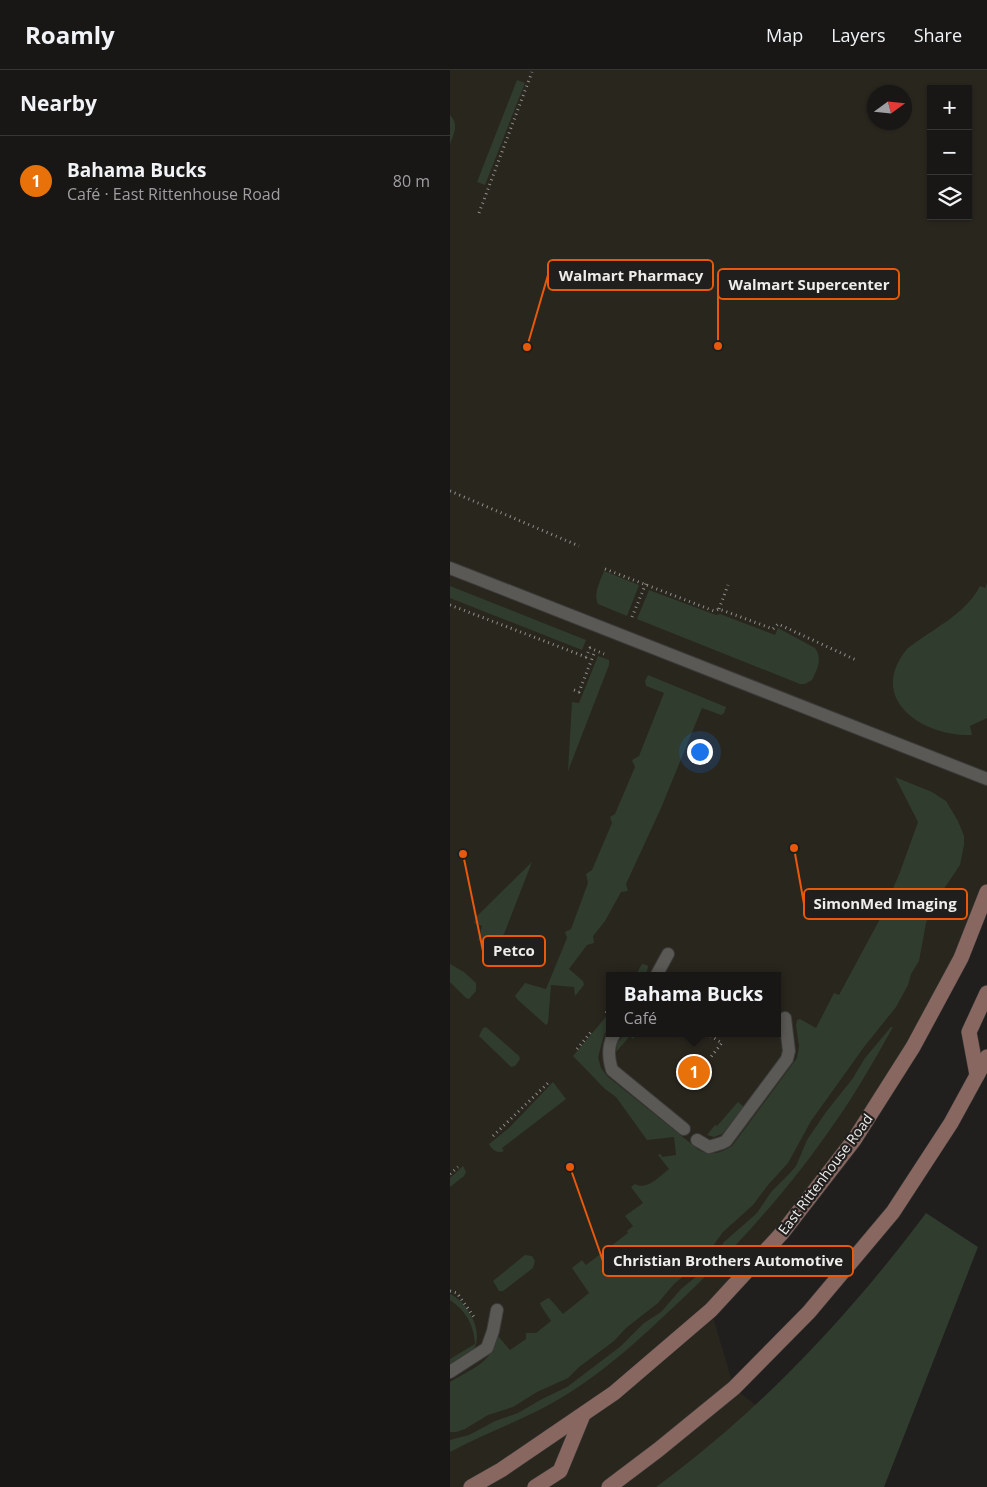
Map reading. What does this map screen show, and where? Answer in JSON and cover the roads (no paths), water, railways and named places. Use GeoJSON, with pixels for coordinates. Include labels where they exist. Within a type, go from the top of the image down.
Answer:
{"type":"FeatureCollection","features":[{"type":"Feature","properties":{"kind":"main road","name":"East Rittenhouse Road"},"geometry":{"type":"LineString","coordinates":[[471,1487],[501,1470],[614,1393],[711,1310],[782,1233],[854,1140],[913,1046],[960,958],[987,892]]}},
{"type":"Feature","properties":{"kind":"main road"},"geometry":{"type":"LineString","coordinates":[[977,1075],[969,1032],[987,993]]}},
{"type":"Feature","properties":{"kind":"main road"},"geometry":{"type":"LineString","coordinates":[[610,1487],[734,1388],[809,1312],[893,1212],[951,1123],[987,1057]]}},
{"type":"Feature","properties":{"kind":"main road"},"geometry":{"type":"LineString","coordinates":[[535,1487],[560,1471],[584,1415]]}},
{"type":"Feature","properties":{"kind":"lane"},"geometry":{"type":"LineString","coordinates":[[450,568],[987,779]]}},
{"type":"Feature","properties":{"kind":"lane"},"geometry":{"type":"LineString","coordinates":[[658,972],[668,954]]}},
{"type":"Feature","properties":{"kind":"lane"},"geometry":{"type":"LineString","coordinates":[[697,1140],[709,1146],[716,1146],[726,1141],[787,1059],[789,1051],[785,1018]]}},
{"type":"Feature","properties":{"kind":"lane"},"geometry":{"type":"LineString","coordinates":[[612,1037],[608,1055],[612,1070],[684,1128]]}},
{"type":"Feature","properties":{"kind":"lane"},"geometry":{"type":"LineString","coordinates":[[450,1372],[487,1348],[494,1331],[497,1310]]}},
{"type":"Feature","properties":{"kind":"place","name":"Walmart Supercenter"},"geometry":{"type":"Point","coordinates":[718,346]}},
{"type":"Feature","properties":{"kind":"place","name":"Walmart Pharmacy"},"geometry":{"type":"Point","coordinates":[527,347]}},
{"type":"Feature","properties":{"kind":"place","name":"SimonMed Imaging"},"geometry":{"type":"Point","coordinates":[794,848]}},
{"type":"Feature","properties":{"kind":"place","name":"Petco"},"geometry":{"type":"Point","coordinates":[463,854]}},
{"type":"Feature","properties":{"kind":"place","name":"Bahama Bucks"},"geometry":{"type":"Point","coordinates":[694,1072]}},
{"type":"Feature","properties":{"kind":"place","name":"Christian Brothers Automotive"},"geometry":{"type":"Point","coordinates":[570,1167]}}]}
